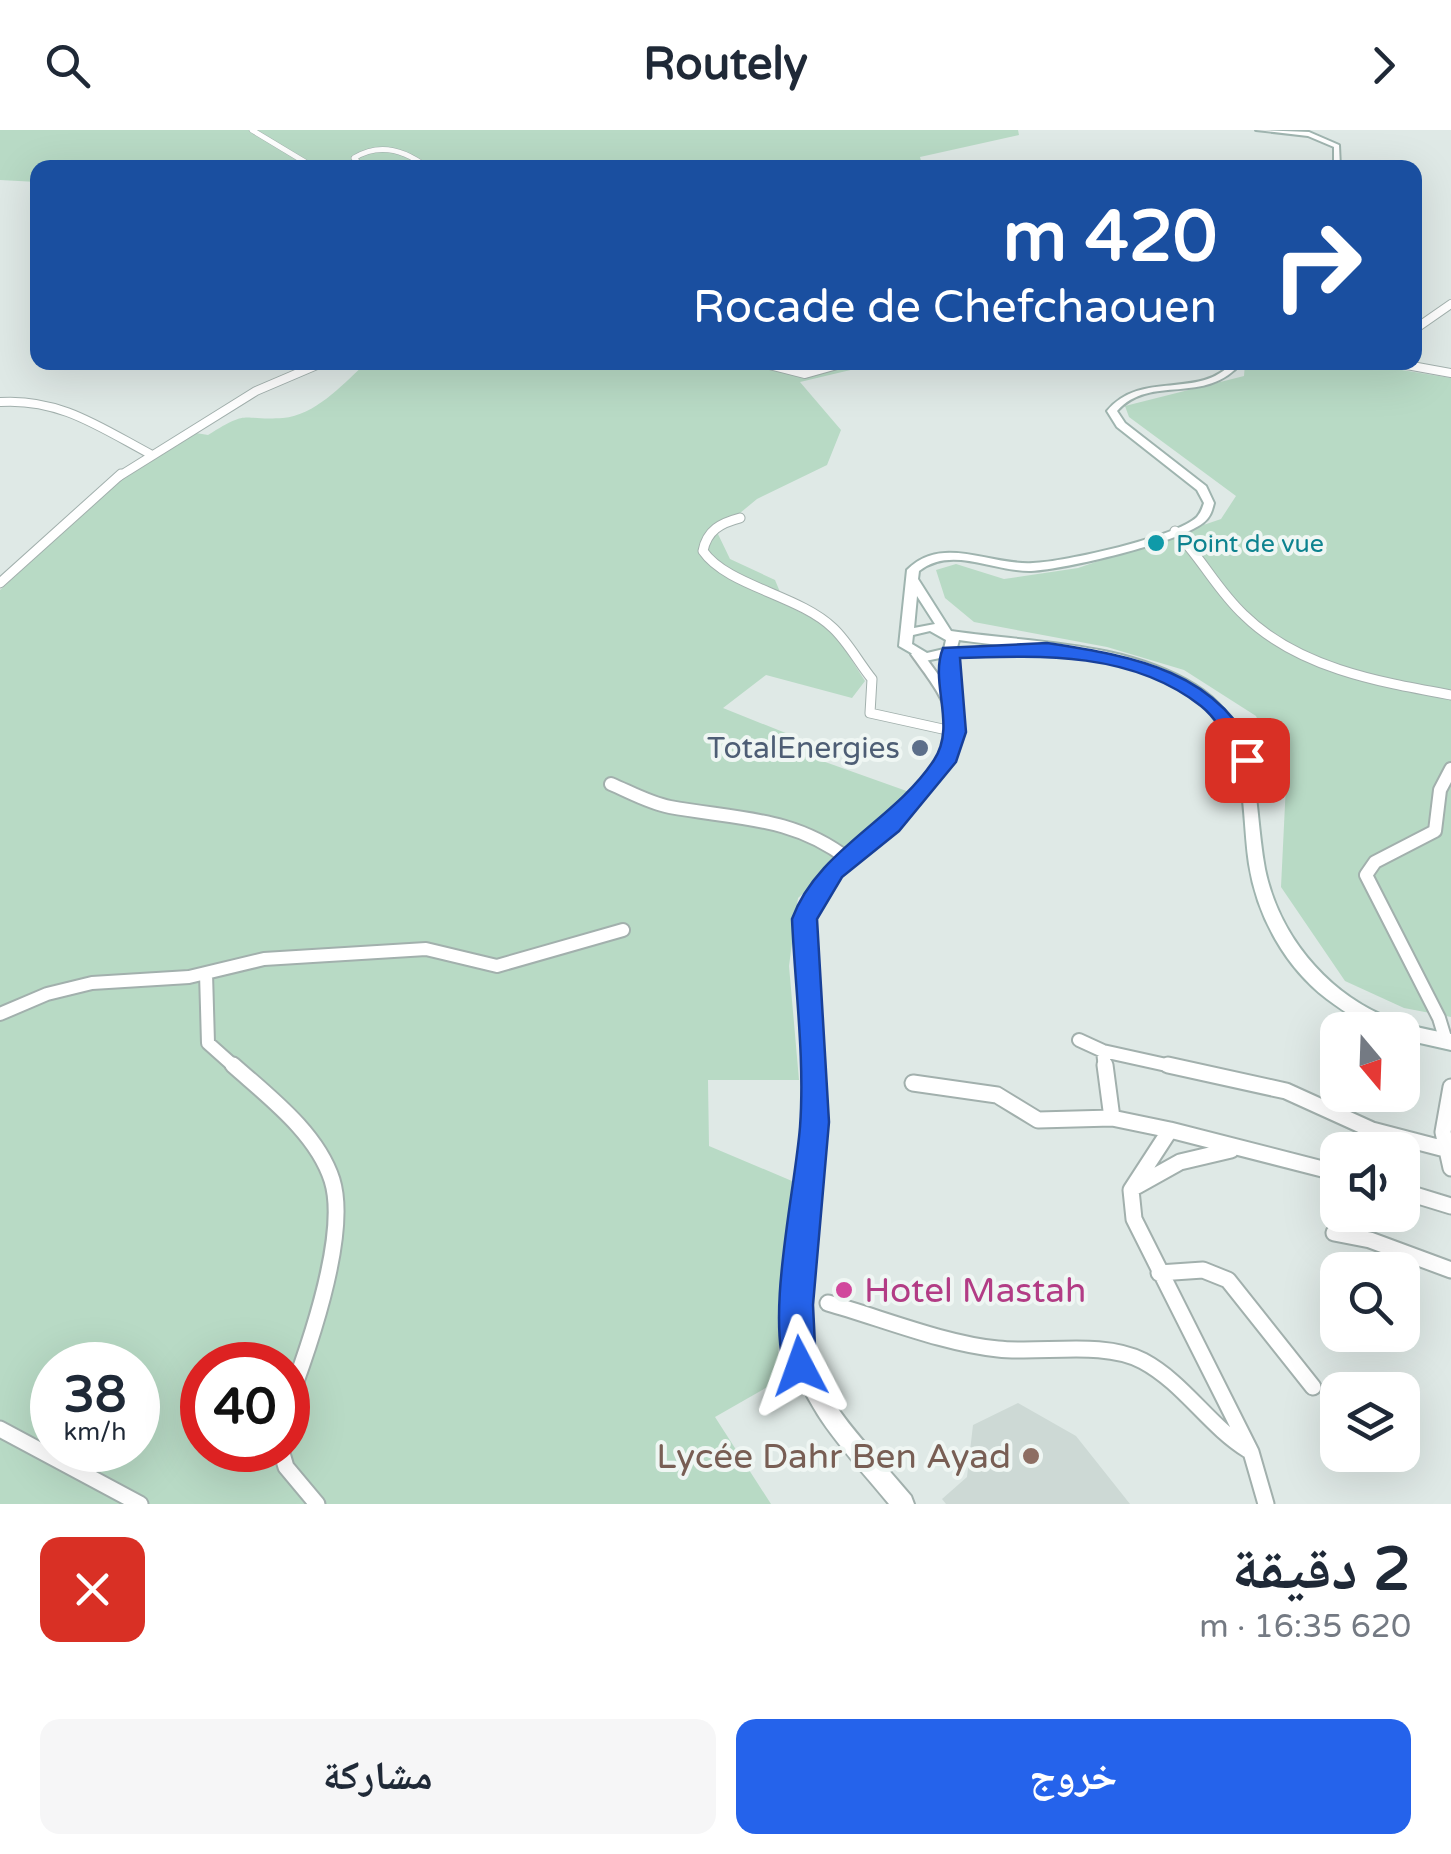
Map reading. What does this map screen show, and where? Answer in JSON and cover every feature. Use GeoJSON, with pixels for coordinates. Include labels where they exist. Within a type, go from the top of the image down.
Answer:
{"type":"FeatureCollection","features":[{"type":"Feature","properties":{"kind":"main road"},"geometry":{"type":"LineString","coordinates":[[1259,130],[1328,138],[1337,146],[1336,160]]}},
{"type":"Feature","properties":{"kind":"main road"},"geometry":{"type":"LineString","coordinates":[[1018,647],[951,651],[935,657],[916,654],[905,646],[916,565],[934,557],[1039,566],[1175,532],[1204,517],[1208,496],[1121,425],[1112,411],[1120,400],[1134,394],[1219,379],[1229,370]]}},
{"type":"Feature","properties":{"kind":"main road"},"geometry":{"type":"LineString","coordinates":[[914,582],[947,633],[951,651]]}},
{"type":"Feature","properties":{"kind":"main road"},"geometry":{"type":"LineString","coordinates":[[907,633],[925,627],[1018,647],[1137,664],[1173,678],[1210,702],[1236,732],[1247,760],[1257,867],[1263,898],[1278,931],[1304,968],[1329,992],[1367,1012]]}},
{"type":"Feature","properties":{"kind":"main road"},"geometry":{"type":"LineString","coordinates":[[1420,1035],[1448,1042]]}},
{"type":"Feature","properties":{"kind":"street"},"geometry":{"type":"LineString","coordinates":[[252,130],[303,160]]}},
{"type":"Feature","properties":{"kind":"street"},"geometry":{"type":"LineString","coordinates":[[356,160],[382,148],[396,149],[415,160]]}},
{"type":"Feature","properties":{"kind":"street"},"geometry":{"type":"LineString","coordinates":[[1422,323],[1451,304]]}},
{"type":"Feature","properties":{"kind":"street"},"geometry":{"type":"LineString","coordinates":[[1422,368],[1451,373]]}},
{"type":"Feature","properties":{"kind":"street"},"geometry":{"type":"LineString","coordinates":[[0,583],[104,487],[256,391],[305,370]]}},
{"type":"Feature","properties":{"kind":"street"},"geometry":{"type":"LineString","coordinates":[[789,370],[805,374],[819,370]]}},
{"type":"Feature","properties":{"kind":"street"},"geometry":{"type":"LineString","coordinates":[[0,402],[31,399],[82,413],[152,455]]}},
{"type":"Feature","properties":{"kind":"street"},"geometry":{"type":"LineString","coordinates":[[740,518],[718,525],[706,538],[702,551],[712,564],[778,593],[832,627],[872,679],[870,713],[956,726]]}},
{"type":"Feature","properties":{"kind":"street"},"geometry":{"type":"LineString","coordinates":[[1175,532],[1196,551],[1210,579],[1264,634],[1364,678],[1451,694]]}},
{"type":"Feature","properties":{"kind":"street"},"geometry":{"type":"LineString","coordinates":[[902,1504],[815,1398],[800,1366],[795,1338],[815,1122],[805,919],[822,884],[908,808],[952,748],[956,726],[951,651]]}},
{"type":"Feature","properties":{"kind":"street"},"geometry":{"type":"LineString","coordinates":[[916,654],[936,680],[956,726]]}},
{"type":"Feature","properties":{"kind":"street"},"geometry":{"type":"LineString","coordinates":[[1448,1042],[1366,875],[1375,862],[1435,830],[1440,790],[1451,769]]}},
{"type":"Feature","properties":{"kind":"street"},"geometry":{"type":"LineString","coordinates":[[611,784],[668,806],[752,815],[798,826],[848,858]]}},
{"type":"Feature","properties":{"kind":"street"},"geometry":{"type":"LineString","coordinates":[[0,1014],[72,986],[206,973],[264,960],[426,949],[446,952],[482,967],[497,966],[623,930]]}},
{"type":"Feature","properties":{"kind":"street"},"geometry":{"type":"LineString","coordinates":[[206,973],[204,1011],[208,1043],[291,1116],[331,1176],[338,1206],[310,1346]]}},
{"type":"Feature","properties":{"kind":"street"},"geometry":{"type":"LineString","coordinates":[[1080,1040],[1103,1051],[1286,1091],[1372,1130],[1445,1149]]}},
{"type":"Feature","properties":{"kind":"street"},"geometry":{"type":"LineString","coordinates":[[1103,1051],[1112,1118]]}},
{"type":"Feature","properties":{"kind":"street"},"geometry":{"type":"LineString","coordinates":[[913,1083],[997,1095],[1038,1120],[1112,1118],[1320,1169]]}},
{"type":"Feature","properties":{"kind":"street"},"geometry":{"type":"LineString","coordinates":[[1451,1087],[1444,1114],[1445,1149],[1451,1168]]}},
{"type":"Feature","properties":{"kind":"street"},"geometry":{"type":"LineString","coordinates":[[1170,1130],[1131,1190],[1134,1219],[1251,1452],[1266,1504]]}},
{"type":"Feature","properties":{"kind":"street"},"geometry":{"type":"LineString","coordinates":[[1131,1190],[1180,1162],[1235,1150]]}},
{"type":"Feature","properties":{"kind":"street"},"geometry":{"type":"LineString","coordinates":[[1420,1197],[1451,1206]]}},
{"type":"Feature","properties":{"kind":"street"},"geometry":{"type":"LineString","coordinates":[[1334,1233],[1370,1240],[1451,1270]]}},
{"type":"Feature","properties":{"kind":"street"},"geometry":{"type":"LineString","coordinates":[[1159,1273],[1196,1268],[1213,1270],[1228,1280],[1313,1387]]}},
{"type":"Feature","properties":{"kind":"street"},"geometry":{"type":"LineString","coordinates":[[828,1303],[995,1349],[1106,1353],[1142,1360],[1176,1386],[1224,1436],[1251,1452]]}},
{"type":"Feature","properties":{"kind":"street"},"geometry":{"type":"LineString","coordinates":[[0,1428],[140,1504]]}},
{"type":"Feature","properties":{"kind":"street"},"geometry":{"type":"LineString","coordinates":[[290,1472],[316,1504]]}},
{"type":"Feature","properties":{"kind":"shaded area","name":"Lycée Dahr Ben Ayad"},"geometry":{"type":"Polygon","coordinates":[[[1018,1403],[1076,1436],[1130,1504],[946,1504],[942,1499],[967,1477],[973,1425],[1018,1403]]]}},
{"type":"Feature","properties":{"kind":"green space"},"geometry":{"type":"Polygon","coordinates":[[[0,130],[1018,130],[1019,135],[920,157],[921,160],[30,160],[30,182],[0,180],[0,130]]]}},
{"type":"Feature","properties":{"kind":"green space"},"geometry":{"type":"Polygon","coordinates":[[[358,370],[851,370],[800,382],[841,430],[827,465],[757,499],[717,532],[730,559],[775,580],[785,604],[832,629],[865,681],[852,698],[766,675],[723,708],[823,748],[814,758],[915,794],[798,898],[789,966],[799,1080],[708,1080],[709,1146],[792,1181],[776,1382],[715,1417],[771,1504],[0,1504],[0,590],[117,483],[196,433],[208,435],[239,419],[283,418],[306,411],[358,370]]]}},
{"type":"Feature","properties":{"kind":"green space"},"geometry":{"type":"Polygon","coordinates":[[[1244,370],[1402,370],[1451,378],[1451,1017],[1404,1008],[1345,981],[1281,887],[1286,784],[1256,716],[1184,670],[1107,647],[974,622],[945,598],[936,570],[956,564],[1004,579],[1078,568],[1221,519],[1236,496],[1129,417],[1125,406],[1244,376],[1244,370]]]}},
{"type":"Feature","properties":{"kind":"place","name":"Point de vue"},"geometry":{"type":"Point","coordinates":[1156,543]}},
{"type":"Feature","properties":{"kind":"place","name":"TotalEnergies"},"geometry":{"type":"Point","coordinates":[920,748]}},
{"type":"Feature","properties":{"kind":"place","name":"Hotel Mastah"},"geometry":{"type":"Point","coordinates":[844,1290]}},
{"type":"Feature","properties":{"kind":"place","name":"Lycée Dahr Ben Ayad"},"geometry":{"type":"Point","coordinates":[1031,1456]}},
{"type":"Feature","properties":{"kind":"route"},"geometry":{"type":"LineString","coordinates":[[800,1366],[795,1338],[797,1305],[807,1235],[815,1122],[804,964],[805,919],[822,884],[891,825],[945,762],[956,732],[950,652],[1018,647],[1092,654],[1137,664],[1190,688],[1210,702],[1236,732],[1247,760]]}}]}
